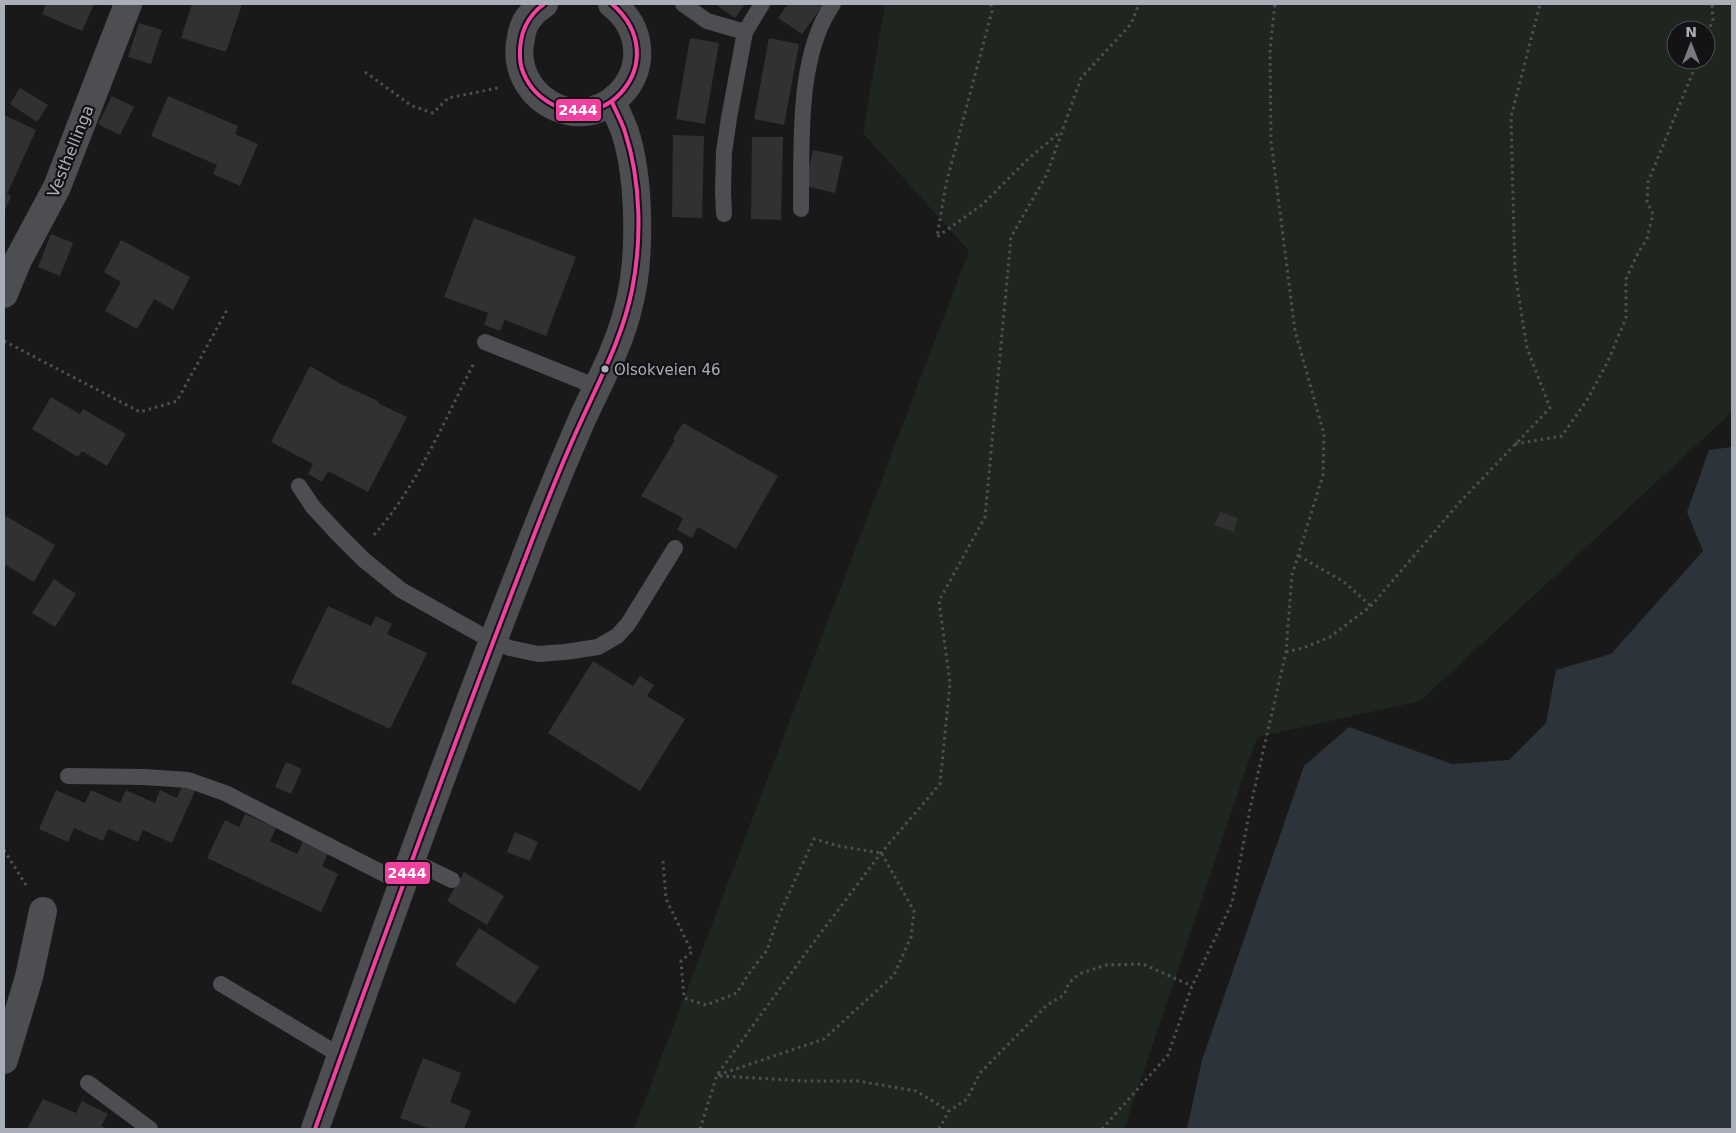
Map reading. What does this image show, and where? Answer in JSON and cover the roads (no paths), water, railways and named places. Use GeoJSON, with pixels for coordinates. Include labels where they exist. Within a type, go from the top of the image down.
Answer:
{"type":"FeatureCollection","features":[{"type":"Feature","properties":{"kind":"street","name":"Vesthellinga"},"geometry":{"type":"LineString","coordinates":[[4,294],[11,262],[57,187],[128,4]]}},
{"type":"Feature","properties":{"kind":"street"},"geometry":{"type":"LineString","coordinates":[[544,4],[532,14],[522,30],[518,48],[520,68],[528,85],[540,99],[557,108],[576,112],[595,110],[612,102],[627,88],[636,69],[638,48],[633,28],[622,11],[612,4]]}},
{"type":"Feature","properties":{"kind":"street"},"geometry":{"type":"LineString","coordinates":[[314,1129],[406,871],[492,641],[544,510],[615,348],[629,306],[636,268],[637,220],[633,172],[625,132],[612,102]]}},
{"type":"Feature","properties":{"kind":"street"},"geometry":{"type":"LineString","coordinates":[[4,1060],[29,977],[43,911]]}},
{"type":"Feature","properties":{"kind":"lane"},"geometry":{"type":"LineString","coordinates":[[683,4],[707,21],[745,32]]}},
{"type":"Feature","properties":{"kind":"lane"},"geometry":{"type":"LineString","coordinates":[[724,214],[724,152],[729,118],[745,32],[762,4]]}},
{"type":"Feature","properties":{"kind":"lane"},"geometry":{"type":"LineString","coordinates":[[801,209],[802,116],[808,68],[818,32],[833,4]]}},
{"type":"Feature","properties":{"kind":"lane"},"geometry":{"type":"LineString","coordinates":[[485,342],[597,388]]}},
{"type":"Feature","properties":{"kind":"lane"},"geometry":{"type":"LineString","coordinates":[[299,486],[313,507],[358,554],[401,590],[492,641],[510,648],[538,654],[598,647],[617,636],[628,624],[675,548]]}},
{"type":"Feature","properties":{"kind":"lane"},"geometry":{"type":"LineString","coordinates":[[68,776],[144,777],[188,780],[225,793],[406,871],[452,880]]}},
{"type":"Feature","properties":{"kind":"lane"},"geometry":{"type":"LineString","coordinates":[[221,984],[341,1056]]}},
{"type":"Feature","properties":{"kind":"lane"},"geometry":{"type":"LineString","coordinates":[[88,1082],[150,1129]]}},
{"type":"Feature","properties":{"kind":"place","name":"Olsokveien 46"},"geometry":{"type":"Point","coordinates":[605,369]}}]}
